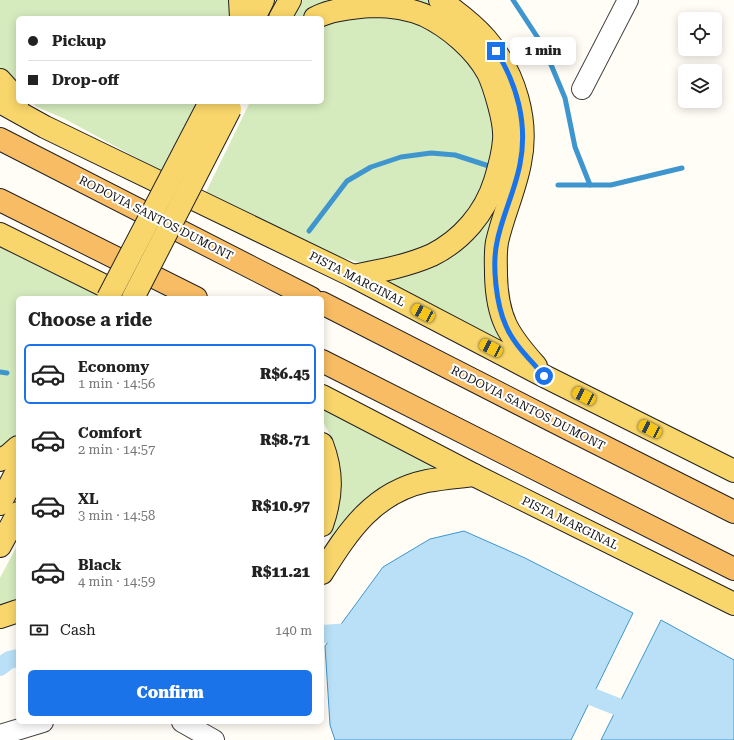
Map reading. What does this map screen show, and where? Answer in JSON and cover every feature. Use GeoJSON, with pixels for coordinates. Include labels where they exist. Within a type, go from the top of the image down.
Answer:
{"type":"FeatureCollection","features":[{"type":"Feature","properties":{"kind":"highway","name":"RODOVIA SANTOS DUMONT"},"geometry":{"type":"LineString","coordinates":[[0,139],[307,296]]}},
{"type":"Feature","properties":{"kind":"highway"},"geometry":{"type":"LineString","coordinates":[[0,200],[192,296]]}},
{"type":"Feature","properties":{"kind":"highway","name":"RODOVIA SANTOS DUMONT"},"geometry":{"type":"LineString","coordinates":[[324,304],[734,512]]}},
{"type":"Feature","properties":{"kind":"highway"},"geometry":{"type":"LineString","coordinates":[[324,362],[734,569]]}},
{"type":"Feature","properties":{"kind":"main road"},"geometry":{"type":"LineString","coordinates":[[240,0],[241,16]]}},
{"type":"Feature","properties":{"kind":"main road"},"geometry":{"type":"LineString","coordinates":[[255,16],[263,0]]}},
{"type":"Feature","properties":{"kind":"main road"},"geometry":{"type":"LineString","coordinates":[[281,16],[290,0]]}},
{"type":"Feature","properties":{"kind":"main road"},"geometry":{"type":"LineString","coordinates":[[440,0],[474,27],[496,51],[510,76],[519,104],[523,140],[520,163],[497,242],[495,257],[496,286],[500,310],[510,334],[544,376]]}},
{"type":"Feature","properties":{"kind":"main road"},"geometry":{"type":"LineString","coordinates":[[318,16],[363,6],[381,6],[404,9],[423,15],[450,32],[477,57],[488,73],[495,90],[502,116],[504,139],[499,169],[486,204],[473,222],[453,241],[432,254],[404,266],[353,276]]}},
{"type":"Feature","properties":{"kind":"main road"},"geometry":{"type":"LineString","coordinates":[[0,80],[16,98]]}},
{"type":"Feature","properties":{"kind":"main road","name":"PISTA MARGINAL"},"geometry":{"type":"LineString","coordinates":[[0,102],[45,127],[353,276],[544,376],[734,471]]}},
{"type":"Feature","properties":{"kind":"main road"},"geometry":{"type":"LineString","coordinates":[[22,104],[45,127]]}},
{"type":"Feature","properties":{"kind":"main road"},"geometry":{"type":"LineString","coordinates":[[109,296],[224,104]]}},
{"type":"Feature","properties":{"kind":"main road"},"geometry":{"type":"LineString","coordinates":[[134,296],[224,104]]}},
{"type":"Feature","properties":{"kind":"main road"},"geometry":{"type":"LineString","coordinates":[[0,234],[125,296]]}},
{"type":"Feature","properties":{"kind":"main road","name":"PISTA MARGINAL"},"geometry":{"type":"LineString","coordinates":[[324,397],[474,476],[734,604]]}},
{"type":"Feature","properties":{"kind":"main road"},"geometry":{"type":"LineString","coordinates":[[0,460],[16,449]]}},
{"type":"Feature","properties":{"kind":"main road"},"geometry":{"type":"LineString","coordinates":[[324,450],[331,489],[324,520]]}},
{"type":"Feature","properties":{"kind":"main road"},"geometry":{"type":"LineString","coordinates":[[0,504],[16,473]]}},
{"type":"Feature","properties":{"kind":"main road"},"geometry":{"type":"LineString","coordinates":[[324,571],[350,530],[370,509],[390,494],[409,486],[427,481],[474,476]]}},
{"type":"Feature","properties":{"kind":"main road"},"geometry":{"type":"LineString","coordinates":[[0,546],[16,517]]}},
{"type":"Feature","properties":{"kind":"main road"},"geometry":{"type":"LineString","coordinates":[[0,617],[16,612]]}},
{"type":"Feature","properties":{"kind":"street"},"geometry":{"type":"LineString","coordinates":[[582,89],[628,0]]}},
{"type":"Feature","properties":{"kind":"street"},"geometry":{"type":"LineString","coordinates":[[0,735],[36,724]]}},
{"type":"Feature","properties":{"kind":"street"},"geometry":{"type":"LineString","coordinates":[[186,724],[214,740]]}},
{"type":"Feature","properties":{"kind":"green space"},"geometry":{"type":"Polygon","coordinates":[[[0,0],[233,0],[234,16],[16,16],[16,88],[0,70],[0,0]]]}},
{"type":"Feature","properties":{"kind":"green space"},"geometry":{"type":"Polygon","coordinates":[[[303,0],[347,0],[303,16],[295,16],[303,0]]]}},
{"type":"Feature","properties":{"kind":"green space"},"geometry":{"type":"Polygon","coordinates":[[[403,0],[428,0],[437,4],[469,29],[494,59],[504,76],[511,94],[516,113],[518,133],[517,153],[515,166],[507,192],[489,243],[487,271],[493,305],[514,349],[372,276],[402,274],[420,269],[447,256],[481,228],[502,193],[512,154],[510,114],[498,76],[476,42],[444,16],[403,0]]]}},
{"type":"Feature","properties":{"kind":"green space"},"geometry":{"type":"Polygon","coordinates":[[[385,14],[429,26],[459,48],[483,81],[496,120],[494,160],[468,216],[437,244],[378,263],[358,262],[318,251],[204,196],[249,104],[324,104],[325,22],[385,14]]]}},
{"type":"Feature","properties":{"kind":"green space"},"geometry":{"type":"Polygon","coordinates":[[[33,104],[198,104],[163,172],[65,119],[33,104]]]}},
{"type":"Feature","properties":{"kind":"green space"},"geometry":{"type":"Polygon","coordinates":[[[0,243],[98,292],[96,296],[16,296],[16,437],[0,450],[0,243]]]}},
{"type":"Feature","properties":{"kind":"green space"},"geometry":{"type":"Polygon","coordinates":[[[324,406],[453,472],[433,473],[328,544],[338,505],[339,473],[330,435],[324,424],[324,406]]]}},
{"type":"Feature","properties":{"kind":"green space"},"geometry":{"type":"Polygon","coordinates":[[[16,548],[16,603],[0,607],[0,578],[16,548]]]}},
{"type":"Feature","properties":{"kind":"water"},"geometry":{"type":"Polygon","coordinates":[[[464,531],[525,558],[633,613],[571,740],[335,740],[330,725],[325,646],[383,567],[430,539],[464,531]]]}},
{"type":"Feature","properties":{"kind":"water"},"geometry":{"type":"Polygon","coordinates":[[[661,620],[734,660],[734,740],[601,740],[661,620]]]}},
{"type":"Feature","properties":{"kind":"waterway"},"geometry":{"type":"LineString","coordinates":[[513,0],[538,38],[565,98],[575,147],[590,185]]}},
{"type":"Feature","properties":{"kind":"waterway"},"geometry":{"type":"LineString","coordinates":[[309,231],[347,181],[371,167],[401,157],[431,153],[455,155],[492,167]]}},
{"type":"Feature","properties":{"kind":"waterway"},"geometry":{"type":"LineString","coordinates":[[558,185],[611,185],[682,168]]}},
{"type":"Feature","properties":{"kind":"waterway"},"geometry":{"type":"LineString","coordinates":[[0,372],[7,373]]}},
{"type":"Feature","properties":{"kind":"waterway"},"geometry":{"type":"LineString","coordinates":[[324,634],[350,632],[359,633]]}},
{"type":"Feature","properties":{"kind":"waterway"},"geometry":{"type":"LineString","coordinates":[[0,667],[9,660],[16,658]]}},
{"type":"Feature","properties":{"kind":"waterway"},"geometry":{"type":"LineString","coordinates":[[570,688],[641,716]]}},
{"type":"Feature","properties":{"kind":"route"},"geometry":{"type":"LineString","coordinates":[[496,51],[515,88],[522,119],[523,140],[520,163],[497,242],[495,257],[496,286],[500,310],[505,325],[517,344],[544,376]]}}]}
